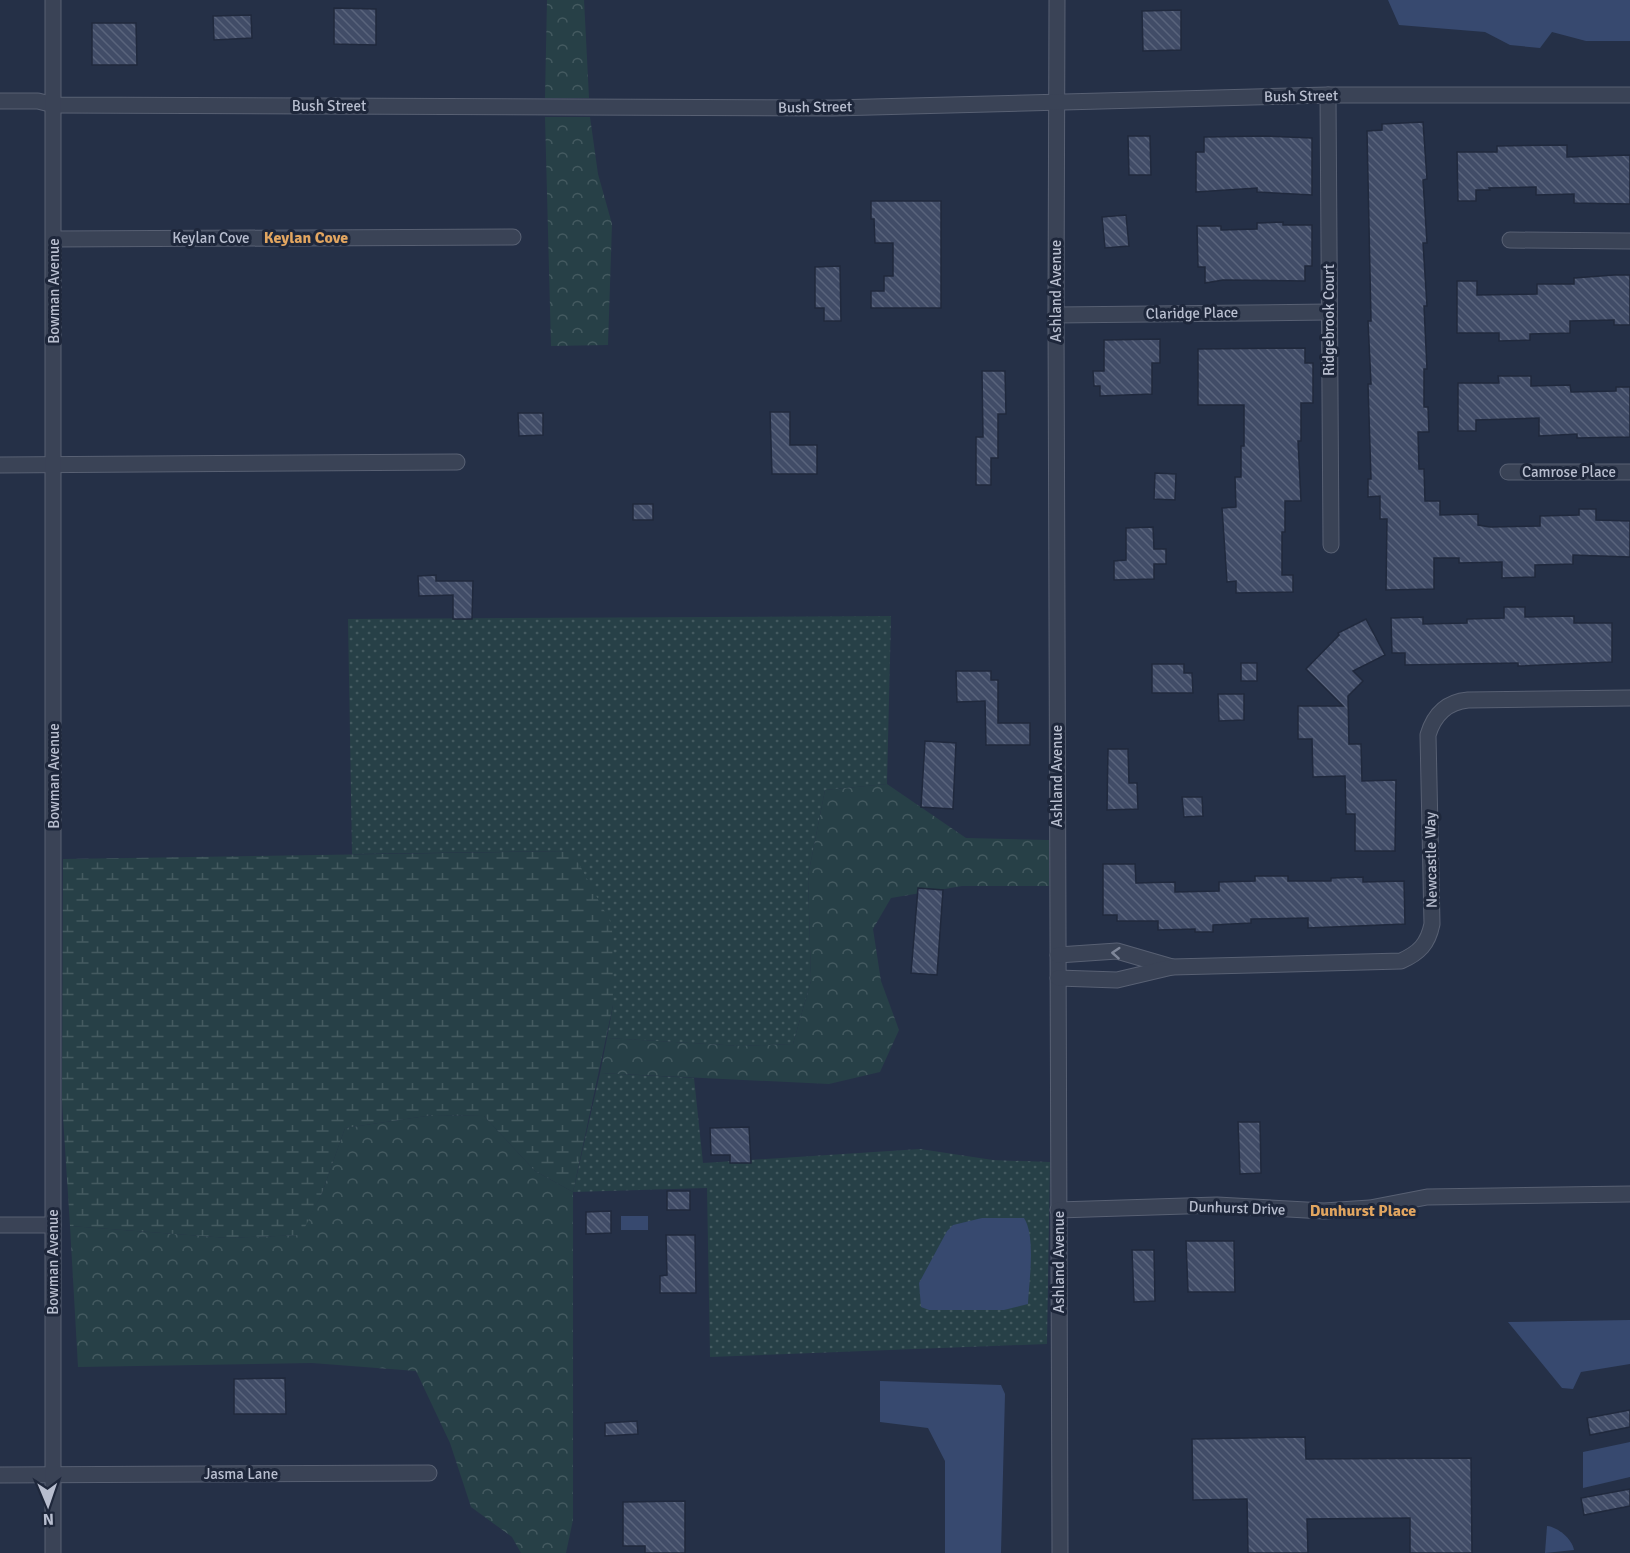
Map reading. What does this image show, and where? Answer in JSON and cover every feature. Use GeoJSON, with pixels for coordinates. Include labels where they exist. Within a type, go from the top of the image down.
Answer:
{"type":"FeatureCollection","features":[{"type":"Feature","properties":{"kind":"street","name":"Bowman Avenue"},"geometry":{"type":"LineString","coordinates":[[53,0],[55,464],[53,1553]]}},
{"type":"Feature","properties":{"kind":"street","name":"Ashland Avenue"},"geometry":{"type":"LineString","coordinates":[[1057,0],[1060,1553]]}},
{"type":"Feature","properties":{"kind":"street","name":"Bush Street"},"geometry":{"type":"LineString","coordinates":[[0,101],[38,101],[54,105],[798,108],[1328,95],[1630,95]]}},
{"type":"Feature","properties":{"kind":"street","name":"Ridgebrook Court"},"geometry":{"type":"LineString","coordinates":[[1328,95],[1331,545]]}},
{"type":"Feature","properties":{"kind":"street","name":"Keylan Cove"},"geometry":{"type":"LineString","coordinates":[[54,239],[513,237]]}},
{"type":"Feature","properties":{"kind":"street"},"geometry":{"type":"LineString","coordinates":[[1510,240],[1630,241]]}},
{"type":"Feature","properties":{"kind":"street","name":"Claridge Place"},"geometry":{"type":"LineString","coordinates":[[1056,315],[1329,312]]}},
{"type":"Feature","properties":{"kind":"street"},"geometry":{"type":"LineString","coordinates":[[0,465],[457,462]]}},
{"type":"Feature","properties":{"kind":"street","name":"Camrose Place"},"geometry":{"type":"LineString","coordinates":[[1508,472],[1630,472]]}},
{"type":"Feature","properties":{"kind":"street","name":"Newcastle Way"},"geometry":{"type":"LineString","coordinates":[[1058,978],[1117,980],[1172,967],[1401,961],[1414,956],[1423,947],[1432,924],[1428,735],[1440,712],[1450,704],[1468,700],[1630,698]]}},
{"type":"Feature","properties":{"kind":"street","name":"Newcastle Way"},"geometry":{"type":"LineString","coordinates":[[1058,955],[1118,951],[1172,967]]}},
{"type":"Feature","properties":{"kind":"street","name":"Dunhurst Drive"},"geometry":{"type":"LineString","coordinates":[[1058,1210],[1217,1205],[1324,1211],[1370,1208],[1427,1197],[1630,1194]]}},
{"type":"Feature","properties":{"kind":"street"},"geometry":{"type":"LineString","coordinates":[[0,1225],[53,1225]]}},
{"type":"Feature","properties":{"kind":"street","name":"Jasma Lane"},"geometry":{"type":"LineString","coordinates":[[0,1475],[429,1473]]}},
{"type":"Feature","properties":{"kind":"green space"},"geometry":{"type":"Polygon","coordinates":[[[547,0],[584,0],[589,98],[545,98],[547,0]]]}},
{"type":"Feature","properties":{"kind":"green space"},"geometry":{"type":"Polygon","coordinates":[[[545,117],[590,117],[598,174],[612,224],[608,345],[551,346],[545,117]]]}},
{"type":"Feature","properties":{"kind":"green space"},"geometry":{"type":"Polygon","coordinates":[[[891,616],[887,784],[825,790],[808,876],[811,981],[793,1044],[741,1046],[607,1038],[613,1005],[572,851],[352,854],[348,619],[891,616]]]}},
{"type":"Feature","properties":{"kind":"green space"},"geometry":{"type":"Polygon","coordinates":[[[887,784],[966,838],[1049,840],[1049,886],[962,886],[891,898],[873,929],[881,981],[899,1030],[880,1072],[829,1084],[600,1073],[607,1038],[741,1046],[793,1044],[811,981],[808,876],[825,790],[887,784]]]}},
{"type":"Feature","properties":{"kind":"green space"},"geometry":{"type":"Polygon","coordinates":[[[572,851],[612,925],[613,1005],[573,1192],[535,1171],[484,1116],[433,1115],[345,1128],[322,1193],[301,1235],[228,1238],[70,1226],[62,1101],[63,859],[572,851]]]}},
{"type":"Feature","properties":{"kind":"green space"},"geometry":{"type":"Polygon","coordinates":[[[600,1073],[694,1078],[703,1163],[920,1149],[993,1160],[1050,1162],[1047,1344],[710,1357],[707,1188],[573,1192],[600,1073]]]}},
{"type":"Feature","properties":{"kind":"green space"},"geometry":{"type":"Polygon","coordinates":[[[433,1115],[484,1116],[535,1171],[573,1192],[573,1520],[566,1553],[521,1553],[512,1537],[471,1507],[450,1443],[416,1371],[312,1363],[78,1367],[70,1226],[228,1238],[300,1235],[322,1193],[345,1128],[433,1115]]]}},
{"type":"Feature","properties":{"kind":"water"},"geometry":{"type":"Polygon","coordinates":[[[1388,0],[1630,0],[1630,41],[1586,41],[1552,32],[1540,48],[1510,45],[1485,32],[1399,25],[1388,0]]]}},
{"type":"Feature","properties":{"kind":"water"},"geometry":{"type":"Polygon","coordinates":[[[621,1216],[648,1216],[648,1230],[621,1230],[621,1216]]]}},
{"type":"Feature","properties":{"kind":"water"},"geometry":{"type":"Polygon","coordinates":[[[982,1218],[1024,1218],[1028,1226],[1031,1247],[1028,1304],[1004,1310],[929,1310],[921,1307],[919,1283],[947,1231],[953,1225],[982,1218]]]}},
{"type":"Feature","properties":{"kind":"water"},"geometry":{"type":"Polygon","coordinates":[[[1630,1320],[1630,1364],[1581,1372],[1573,1389],[1562,1388],[1508,1322],[1630,1320]]]}},
{"type":"Feature","properties":{"kind":"water"},"geometry":{"type":"Polygon","coordinates":[[[880,1381],[1001,1385],[1005,1394],[1001,1553],[945,1553],[945,1461],[928,1428],[880,1422],[880,1381]]]}},
{"type":"Feature","properties":{"kind":"water"},"geometry":{"type":"Polygon","coordinates":[[[1630,1442],[1630,1477],[1583,1488],[1583,1452],[1630,1442]]]}},
{"type":"Feature","properties":{"kind":"water"},"geometry":{"type":"Polygon","coordinates":[[[1547,1526],[1564,1534],[1574,1550],[1545,1553],[1547,1526]]]}},
{"type":"Feature","properties":{"kind":"building"},"geometry":{"type":"Polygon","coordinates":[[[334,8],[376,9],[376,45],[334,44],[334,8]]]}},
{"type":"Feature","properties":{"kind":"building"},"geometry":{"type":"Polygon","coordinates":[[[1181,10],[1181,50],[1143,51],[1142,11],[1181,10]]]}},
{"type":"Feature","properties":{"kind":"building"},"geometry":{"type":"Polygon","coordinates":[[[251,15],[252,38],[214,40],[213,16],[251,15]]]}},
{"type":"Feature","properties":{"kind":"building"},"geometry":{"type":"Polygon","coordinates":[[[92,23],[136,23],[137,65],[92,65],[92,23]]]}},
{"type":"Feature","properties":{"kind":"building"},"geometry":{"type":"Polygon","coordinates":[[[1423,122],[1427,179],[1423,180],[1427,243],[1423,243],[1427,306],[1424,306],[1427,369],[1424,369],[1424,407],[1428,407],[1429,432],[1418,432],[1419,469],[1424,469],[1425,501],[1440,501],[1440,515],[1478,514],[1478,525],[1490,527],[1540,526],[1540,516],[1579,515],[1579,509],[1596,509],[1596,520],[1630,521],[1630,557],[1573,555],[1573,564],[1535,565],[1535,577],[1502,578],[1502,562],[1459,563],[1459,558],[1434,558],[1434,589],[1386,590],[1387,519],[1380,519],[1380,496],[1368,497],[1368,479],[1371,479],[1368,384],[1371,384],[1368,321],[1371,321],[1367,131],[1382,130],[1382,124],[1423,122]]]}},
{"type":"Feature","properties":{"kind":"building"},"geometry":{"type":"Polygon","coordinates":[[[1128,136],[1150,136],[1151,175],[1129,175],[1128,136]]]}},
{"type":"Feature","properties":{"kind":"building"},"geometry":{"type":"Polygon","coordinates":[[[1204,137],[1312,138],[1312,195],[1257,192],[1257,188],[1196,192],[1196,152],[1204,152],[1204,137]]]}},
{"type":"Feature","properties":{"kind":"building"},"geometry":{"type":"Polygon","coordinates":[[[1567,145],[1567,157],[1630,155],[1630,204],[1574,203],[1574,194],[1536,195],[1536,187],[1476,190],[1476,201],[1458,201],[1457,152],[1497,152],[1497,146],[1567,145]]]}},
{"type":"Feature","properties":{"kind":"building"},"geometry":{"type":"Polygon","coordinates":[[[871,201],[941,201],[941,308],[871,308],[871,291],[884,291],[884,276],[893,276],[893,243],[875,243],[871,201]]]}},
{"type":"Feature","properties":{"kind":"building"},"geometry":{"type":"Polygon","coordinates":[[[1126,215],[1129,246],[1105,248],[1102,217],[1126,215]]]}},
{"type":"Feature","properties":{"kind":"building"},"geometry":{"type":"Polygon","coordinates":[[[1283,222],[1283,225],[1312,225],[1312,266],[1305,266],[1305,281],[1223,280],[1205,283],[1205,267],[1198,267],[1197,226],[1221,226],[1221,230],[1257,229],[1257,223],[1283,222]]]}},
{"type":"Feature","properties":{"kind":"building"},"geometry":{"type":"Polygon","coordinates":[[[840,266],[841,321],[824,321],[824,308],[815,308],[815,267],[840,266]]]}},
{"type":"Feature","properties":{"kind":"building"},"geometry":{"type":"Polygon","coordinates":[[[1630,275],[1630,325],[1614,325],[1614,320],[1570,321],[1570,333],[1530,334],[1530,340],[1499,341],[1499,333],[1457,333],[1457,281],[1477,281],[1477,295],[1537,294],[1537,284],[1574,284],[1574,278],[1630,275]]]}},
{"type":"Feature","properties":{"kind":"building"},"geometry":{"type":"Polygon","coordinates":[[[1160,339],[1160,363],[1152,363],[1152,394],[1100,396],[1100,386],[1094,386],[1093,371],[1104,371],[1104,340],[1160,339]]]}},
{"type":"Feature","properties":{"kind":"building"},"geometry":{"type":"Polygon","coordinates":[[[1305,348],[1305,363],[1313,363],[1313,403],[1301,403],[1301,441],[1298,441],[1301,501],[1285,501],[1285,532],[1282,532],[1282,575],[1293,575],[1293,592],[1236,593],[1236,581],[1227,582],[1222,508],[1236,507],[1235,477],[1241,477],[1244,405],[1198,405],[1198,349],[1305,348]]]}},
{"type":"Feature","properties":{"kind":"building"},"geometry":{"type":"Polygon","coordinates":[[[982,371],[1005,371],[1006,414],[998,414],[998,458],[991,458],[991,485],[976,485],[976,437],[983,437],[982,371]]]}},
{"type":"Feature","properties":{"kind":"building"},"geometry":{"type":"Polygon","coordinates":[[[1498,376],[1531,376],[1531,386],[1570,385],[1571,392],[1616,391],[1616,387],[1630,387],[1630,437],[1577,438],[1577,434],[1539,436],[1539,418],[1476,420],[1476,431],[1458,431],[1458,383],[1499,383],[1498,376]]]}},
{"type":"Feature","properties":{"kind":"building"},"geometry":{"type":"Polygon","coordinates":[[[770,412],[790,412],[790,445],[817,445],[817,474],[772,474],[770,412]]]}},
{"type":"Feature","properties":{"kind":"building"},"geometry":{"type":"Polygon","coordinates":[[[518,413],[543,413],[543,435],[519,436],[518,413]]]}},
{"type":"Feature","properties":{"kind":"building"},"geometry":{"type":"Polygon","coordinates":[[[1155,473],[1176,474],[1175,500],[1154,499],[1155,473]]]}},
{"type":"Feature","properties":{"kind":"building"},"geometry":{"type":"Polygon","coordinates":[[[633,504],[653,504],[653,520],[633,520],[633,504]]]}},
{"type":"Feature","properties":{"kind":"building"},"geometry":{"type":"Polygon","coordinates":[[[1153,527],[1154,549],[1166,549],[1166,564],[1154,564],[1154,579],[1114,580],[1114,561],[1126,560],[1126,528],[1153,527]]]}},
{"type":"Feature","properties":{"kind":"building"},"geometry":{"type":"Polygon","coordinates":[[[436,575],[436,581],[473,581],[472,619],[453,619],[453,595],[419,596],[418,576],[436,575]]]}},
{"type":"Feature","properties":{"kind":"building"},"geometry":{"type":"Polygon","coordinates":[[[1504,607],[1525,607],[1525,617],[1574,616],[1574,623],[1612,623],[1612,662],[1518,666],[1518,663],[1405,665],[1405,653],[1392,653],[1391,618],[1423,617],[1423,624],[1467,623],[1467,619],[1504,618],[1504,607]]]}},
{"type":"Feature","properties":{"kind":"building"},"geometry":{"type":"Polygon","coordinates":[[[1366,619],[1385,655],[1353,671],[1363,681],[1348,696],[1349,744],[1361,744],[1362,781],[1396,780],[1395,851],[1355,851],[1355,814],[1346,814],[1345,776],[1313,777],[1312,739],[1298,739],[1298,706],[1343,706],[1306,669],[1339,635],[1338,633],[1366,619]]]}},
{"type":"Feature","properties":{"kind":"building"},"geometry":{"type":"Polygon","coordinates":[[[1241,663],[1257,663],[1257,681],[1241,681],[1241,663]]]}},
{"type":"Feature","properties":{"kind":"building"},"geometry":{"type":"Polygon","coordinates":[[[1152,664],[1184,664],[1184,673],[1192,673],[1193,693],[1152,693],[1152,664]]]}},
{"type":"Feature","properties":{"kind":"building"},"geometry":{"type":"Polygon","coordinates":[[[956,671],[991,671],[991,680],[998,680],[998,723],[1030,723],[1030,745],[986,745],[985,701],[957,702],[956,671]]]}},
{"type":"Feature","properties":{"kind":"building"},"geometry":{"type":"Polygon","coordinates":[[[1218,694],[1244,694],[1244,720],[1219,721],[1218,694]]]}},
{"type":"Feature","properties":{"kind":"building"},"geometry":{"type":"Polygon","coordinates":[[[925,741],[956,743],[953,809],[921,807],[925,741]]]}},
{"type":"Feature","properties":{"kind":"building"},"geometry":{"type":"Polygon","coordinates":[[[1108,749],[1128,749],[1129,783],[1137,783],[1138,809],[1107,810],[1108,749]]]}},
{"type":"Feature","properties":{"kind":"building"},"geometry":{"type":"Polygon","coordinates":[[[1182,797],[1202,797],[1203,816],[1184,817],[1182,797]]]}},
{"type":"Feature","properties":{"kind":"building"},"geometry":{"type":"Polygon","coordinates":[[[1103,864],[1135,864],[1136,883],[1175,882],[1175,892],[1219,891],[1219,882],[1255,881],[1255,876],[1288,876],[1288,881],[1331,881],[1331,878],[1363,877],[1363,882],[1404,881],[1405,924],[1308,928],[1308,918],[1251,919],[1251,923],[1213,925],[1213,932],[1195,932],[1195,929],[1158,930],[1158,921],[1117,921],[1117,915],[1103,915],[1103,864]]]}},
{"type":"Feature","properties":{"kind":"building"},"geometry":{"type":"Polygon","coordinates":[[[918,888],[943,890],[937,975],[911,973],[918,888]]]}},
{"type":"Feature","properties":{"kind":"building"},"geometry":{"type":"Polygon","coordinates":[[[1238,1122],[1260,1122],[1261,1173],[1240,1174],[1238,1122]]]}},
{"type":"Feature","properties":{"kind":"building"},"geometry":{"type":"Polygon","coordinates":[[[749,1127],[751,1163],[730,1163],[730,1155],[711,1155],[710,1128],[749,1127]]]}},
{"type":"Feature","properties":{"kind":"building"},"geometry":{"type":"Polygon","coordinates":[[[667,1191],[690,1191],[690,1210],[667,1210],[667,1191]]]}},
{"type":"Feature","properties":{"kind":"building"},"geometry":{"type":"Polygon","coordinates":[[[611,1211],[611,1233],[586,1234],[586,1212],[611,1211]]]}},
{"type":"Feature","properties":{"kind":"building"},"geometry":{"type":"Polygon","coordinates":[[[666,1235],[695,1235],[696,1293],[660,1293],[660,1276],[667,1275],[666,1235]]]}},
{"type":"Feature","properties":{"kind":"building"},"geometry":{"type":"Polygon","coordinates":[[[1186,1241],[1234,1241],[1235,1292],[1188,1292],[1186,1241]]]}},
{"type":"Feature","properties":{"kind":"building"},"geometry":{"type":"Polygon","coordinates":[[[1132,1250],[1154,1250],[1155,1301],[1134,1302],[1132,1250]]]}},
{"type":"Feature","properties":{"kind":"building"},"geometry":{"type":"Polygon","coordinates":[[[285,1378],[286,1414],[234,1414],[234,1379],[285,1378]]]}},
{"type":"Feature","properties":{"kind":"building"},"geometry":{"type":"Polygon","coordinates":[[[1630,1410],[1630,1427],[1590,1435],[1587,1418],[1630,1410]]]}},
{"type":"Feature","properties":{"kind":"building"},"geometry":{"type":"Polygon","coordinates":[[[637,1421],[638,1434],[605,1436],[605,1423],[637,1421]]]}},
{"type":"Feature","properties":{"kind":"building"},"geometry":{"type":"Polygon","coordinates":[[[1305,1437],[1306,1459],[1471,1458],[1472,1553],[1410,1553],[1410,1518],[1307,1519],[1308,1553],[1248,1553],[1247,1499],[1193,1500],[1192,1439],[1305,1437]]]}},
{"type":"Feature","properties":{"kind":"building"},"geometry":{"type":"Polygon","coordinates":[[[1630,1489],[1630,1506],[1584,1515],[1581,1498],[1630,1489]]]}},
{"type":"Feature","properties":{"kind":"building"},"geometry":{"type":"Polygon","coordinates":[[[685,1501],[685,1553],[645,1553],[645,1546],[623,1546],[623,1502],[685,1501]]]}},
{"type":"Feature","properties":{"kind":"district","name":"Keylan Cove"},"geometry":{"type":"Point","coordinates":[306,238]}},
{"type":"Feature","properties":{"kind":"district","name":"Dunhurst Place"},"geometry":{"type":"Point","coordinates":[1363,1211]}}]}
